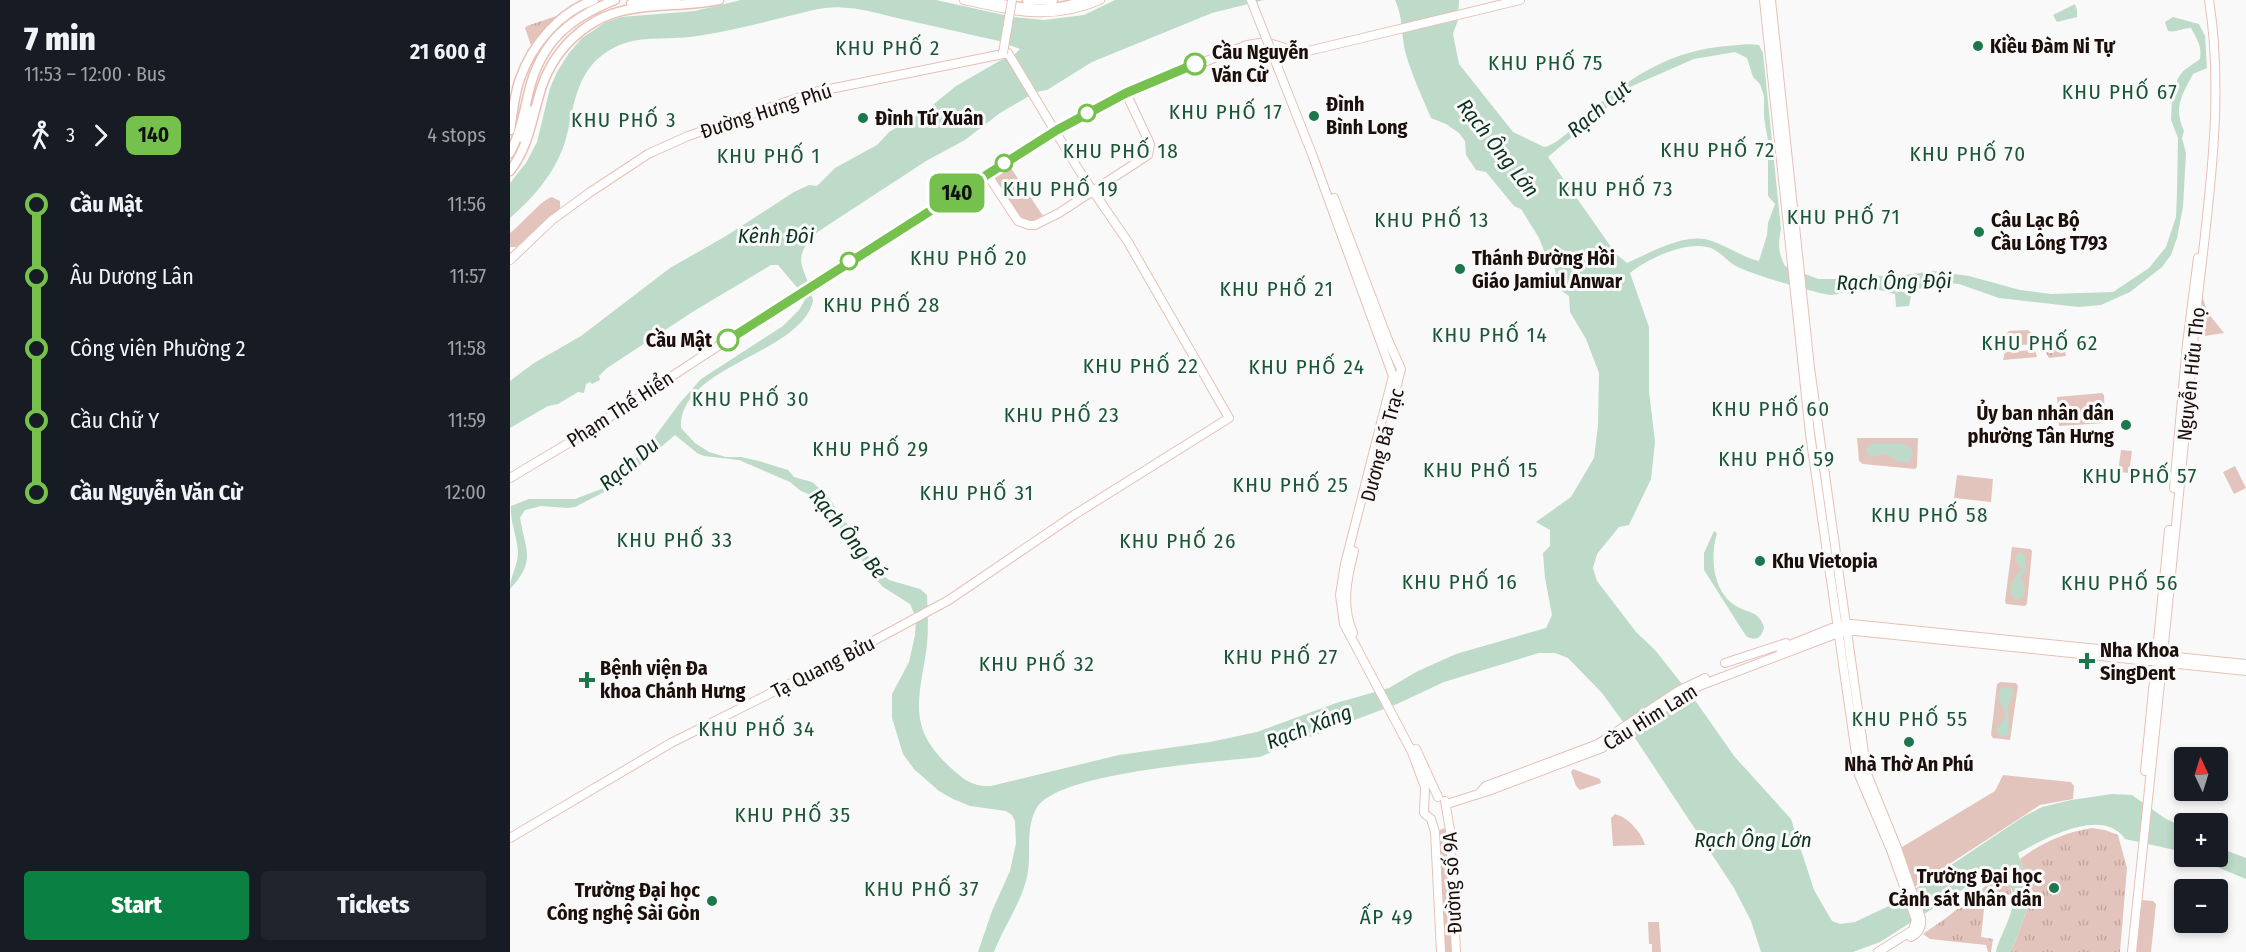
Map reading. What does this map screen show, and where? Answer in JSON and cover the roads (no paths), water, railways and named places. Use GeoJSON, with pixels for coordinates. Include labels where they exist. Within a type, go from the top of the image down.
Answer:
{"type":"FeatureCollection","features":[{"type":"Feature","properties":{"kind":"highway"},"geometry":{"type":"LineString","coordinates":[[510,153],[517,137],[535,71],[543,55],[562,29],[615,0]]}},
{"type":"Feature","properties":{"kind":"highway"},"geometry":{"type":"LineString","coordinates":[[510,130],[520,78],[534,52],[564,15],[630,4],[676,0]]}},
{"type":"Feature","properties":{"kind":"highway"},"geometry":{"type":"LineString","coordinates":[[510,163],[523,138],[538,83],[549,60],[556,48],[593,10],[681,6],[719,0]]}},
{"type":"Feature","properties":{"kind":"highway"},"geometry":{"type":"LineString","coordinates":[[983,0],[1051,9],[1084,0]]}},
{"type":"Feature","properties":{"kind":"highway"},"geometry":{"type":"LineString","coordinates":[[1027,0],[1053,0]]}},
{"type":"Feature","properties":{"kind":"highway"},"geometry":{"type":"LineString","coordinates":[[510,171],[525,146],[550,67],[593,10]]}},
{"type":"Feature","properties":{"kind":"main road"},"geometry":{"type":"LineString","coordinates":[[964,0],[1013,4],[1033,14],[1060,12],[1100,0]]}},
{"type":"Feature","properties":{"kind":"main road","name":"Dương Bá Trạc"},"geometry":{"type":"LineString","coordinates":[[1253,0],[1363,282],[1401,369],[1341,589],[1341,610],[1344,624],[1403,727]]}},
{"type":"Feature","properties":{"kind":"main road"},"geometry":{"type":"LineString","coordinates":[[1126,93],[1150,144],[1150,150],[1143,159],[1048,220],[1029,225],[1023,224],[1015,217],[987,174],[1065,125],[1126,93],[1202,61],[1253,43],[1270,43],[1300,53],[1520,0]]}},
{"type":"Feature","properties":{"kind":"main road"},"geometry":{"type":"LineString","coordinates":[[1764,0],[1771,30]]}},
{"type":"Feature","properties":{"kind":"main road"},"geometry":{"type":"LineString","coordinates":[[1771,0],[1771,30],[1795,265],[1841,628],[1863,774],[1907,885],[1916,920],[1916,926],[1910,933],[1884,951]]}},
{"type":"Feature","properties":{"kind":"main road","name":"Nguyễn Hữu Thọ"},"geometry":{"type":"LineString","coordinates":[[2130,952],[2156,658],[2202,261],[2214,75],[2207,0]]}},
{"type":"Feature","properties":{"kind":"main road"},"geometry":{"type":"LineString","coordinates":[[1013,4],[1005,53],[1092,192]]}},
{"type":"Feature","properties":{"kind":"main road","name":"Đường Hưng Phú"},"geometry":{"type":"LineString","coordinates":[[510,260],[567,208],[648,154],[717,125],[801,96],[1005,53]]}},
{"type":"Feature","properties":{"kind":"main road","name":"Phạm Thế Hiển"},"geometry":{"type":"LineString","coordinates":[[510,478],[582,435],[987,174]]}},
{"type":"Feature","properties":{"kind":"main road","name":"Tạ Quang Bửu"},"geometry":{"type":"LineString","coordinates":[[510,838],[671,743],[949,600],[1074,515],[1229,418],[1139,263],[1133,258],[1092,192]]}},
{"type":"Feature","properties":{"kind":"main road","name":"Dương Bá Trạc"},"geometry":{"type":"LineString","coordinates":[[1363,282],[1394,376],[1382,434]]}},
{"type":"Feature","properties":{"kind":"main road"},"geometry":{"type":"LineString","coordinates":[[1392,371],[1401,369]]}},
{"type":"Feature","properties":{"kind":"main road"},"geometry":{"type":"LineString","coordinates":[[1841,628],[1992,645],[2033,642],[2110,650],[2156,658]]}},
{"type":"Feature","properties":{"kind":"main road"},"geometry":{"type":"LineString","coordinates":[[1725,663],[1774,645],[1805,641],[1841,628],[1932,632],[2013,644],[2246,664]]}},
{"type":"Feature","properties":{"kind":"main road"},"geometry":{"type":"LineString","coordinates":[[1734,676],[1777,660],[1805,641]]}},
{"type":"Feature","properties":{"kind":"main road","name":"Cầu Him Lam"},"geometry":{"type":"LineString","coordinates":[[1447,804],[1480,792],[1486,786],[1524,775],[1598,744],[1696,682],[1805,641]]}},
{"type":"Feature","properties":{"kind":"main road"},"geometry":{"type":"LineString","coordinates":[[2172,659],[2246,671]]}},
{"type":"Feature","properties":{"kind":"main road"},"geometry":{"type":"LineString","coordinates":[[1403,727],[1438,797],[1447,804],[1446,814],[1438,820],[1431,819],[1425,813],[1425,787],[1403,727]]}},
{"type":"Feature","properties":{"kind":"main road"},"geometry":{"type":"LineString","coordinates":[[1425,802],[1438,797]]}},
{"type":"Feature","properties":{"kind":"main road","name":"Tạ Quang Bửu"},"geometry":{"type":"LineString","coordinates":[[510,843],[556,815],[559,809]]}},
{"type":"Feature","properties":{"kind":"main road","name":"Đường số 9A"},"geometry":{"type":"LineString","coordinates":[[1446,814],[1450,830],[1456,952]]}},
{"type":"Feature","properties":{"kind":"main road","name":"Đường số 9A"},"geometry":{"type":"LineString","coordinates":[[1431,819],[1435,832],[1441,952]]}},
{"type":"Feature","properties":{"kind":"water"},"geometry":{"type":"Polygon","coordinates":[[[741,0],[936,0],[1013,17],[1044,20],[1084,15],[1115,0],[1264,0],[1212,13],[1092,62],[1047,90],[1036,92],[1000,113],[965,140],[926,161],[819,231],[809,241],[801,257],[813,301],[804,319],[787,335],[718,374],[699,389],[686,407],[681,428],[695,443],[709,452],[726,457],[741,457],[759,461],[788,470],[794,477],[812,482],[826,494],[877,570],[889,580],[920,589],[927,595],[927,643],[919,706],[923,731],[938,755],[956,772],[969,782],[985,786],[1119,755],[1210,742],[1257,732],[1336,703],[1389,688],[1418,671],[1456,654],[1546,628],[1552,615],[1543,553],[1550,546],[1550,530],[1536,522],[1571,497],[1594,458],[1598,426],[1599,373],[1586,339],[1570,312],[1569,296],[1559,289],[1554,266],[1547,258],[1539,238],[1521,209],[1514,206],[1486,172],[1476,170],[1466,155],[1465,141],[1459,133],[1431,118],[1407,60],[1395,0],[1459,0],[1458,20],[1453,34],[1459,64],[1513,132],[1544,147],[1562,137],[1606,98],[1654,67],[1671,59],[1707,49],[1743,44],[1759,45],[1763,53],[1781,229],[1779,248],[1785,266],[1818,279],[1873,275],[1891,277],[1933,271],[1969,276],[2020,290],[2051,294],[2113,292],[2149,268],[2166,247],[2176,217],[2177,192],[2178,138],[2171,120],[2172,96],[2183,71],[2200,59],[2200,50],[2191,28],[2168,31],[2165,22],[2173,17],[2199,24],[2205,36],[2207,68],[2193,74],[2180,102],[2179,115],[2184,131],[2182,138],[2186,153],[2183,207],[2177,238],[2171,255],[2162,267],[2130,292],[2101,305],[2079,307],[1999,298],[1959,284],[1946,283],[1917,289],[1911,296],[1909,306],[1896,307],[1895,294],[1864,288],[1831,295],[1812,291],[1741,269],[1715,250],[1698,246],[1666,253],[1646,262],[1630,273],[1649,327],[1649,391],[1655,442],[1651,479],[1629,525],[1619,527],[1597,554],[1593,568],[1597,581],[1636,632],[1655,650],[1697,703],[1734,756],[1791,819],[1814,890],[1832,921],[1840,924],[1855,922],[1891,905],[2023,817],[2042,807],[2071,800],[2112,794],[2132,795],[2174,823],[2174,850],[2125,839],[2115,830],[2102,825],[2088,825],[2073,828],[2043,840],[2018,853],[2030,890],[2028,908],[2011,952],[1996,952],[2013,905],[2011,887],[2004,880],[1986,872],[1880,942],[1853,952],[1761,952],[1751,921],[1734,888],[1637,741],[1602,693],[1568,658],[1555,653],[1539,653],[1444,682],[1397,704],[1260,757],[1139,771],[1073,786],[1050,796],[1036,809],[1032,818],[1028,872],[1019,899],[994,952],[978,952],[992,911],[1010,871],[1016,843],[1015,821],[1006,811],[970,806],[939,791],[914,769],[903,754],[892,718],[892,694],[909,662],[916,618],[910,604],[883,587],[872,575],[816,497],[801,491],[790,482],[739,460],[704,456],[697,453],[675,435],[614,487],[575,507],[541,506],[525,510],[520,518],[526,548],[526,563],[510,589],[518,552],[511,506],[529,499],[575,499],[601,489],[645,450],[701,379],[783,326],[799,310],[806,298],[778,265],[771,265],[694,311],[607,368],[599,376],[600,380],[586,384],[584,393],[578,392],[558,404],[548,406],[510,428],[510,381],[534,363],[581,336],[670,268],[726,236],[794,192],[809,185],[817,186],[835,168],[877,145],[889,132],[929,108],[956,86],[1001,60],[1013,56],[1020,49],[999,41],[839,7],[814,10],[708,34],[625,43],[602,55],[585,75],[577,93],[565,142],[556,164],[535,193],[510,218],[510,183],[526,163],[537,142],[550,88],[557,72],[582,38],[606,22],[621,17],[695,11],[741,0]],[[1735,52],[1694,59],[1632,86],[1548,157],[1616,254],[1627,263],[1668,244],[1691,239],[1712,241],[1759,261],[1775,204],[1768,196],[1768,141],[1764,118],[1764,96],[1760,84],[1753,77],[1747,58],[1735,52]]]}},
{"type":"Feature","properties":{"kind":"water"},"geometry":{"type":"Polygon","coordinates":[[[2075,4],[2077,17],[2057,22],[2053,15],[2075,4]]]}},
{"type":"Feature","properties":{"kind":"water"},"geometry":{"type":"Polygon","coordinates":[[[1871,444],[1903,444],[1911,447],[1913,455],[1909,462],[1899,462],[1885,454],[1870,457],[1865,450],[1871,444]]]}},
{"type":"Feature","properties":{"kind":"water"},"geometry":{"type":"Polygon","coordinates":[[[1714,531],[1717,533],[1714,552],[1715,572],[1722,592],[1736,606],[1759,618],[1764,627],[1758,638],[1752,639],[1746,636],[1704,570],[1704,553],[1714,531]]]}},
{"type":"Feature","properties":{"kind":"water"},"geometry":{"type":"Polygon","coordinates":[[[2019,552],[2025,555],[2026,569],[2021,578],[2025,588],[2023,597],[2016,600],[2010,590],[2021,570],[2015,559],[2019,552]]]}},
{"type":"Feature","properties":{"kind":"water"},"geometry":{"type":"Polygon","coordinates":[[[2011,688],[2014,693],[2008,706],[2009,732],[2008,735],[2000,737],[1996,729],[2005,718],[2005,714],[1998,696],[2000,689],[2011,688]]]}},
{"type":"Feature","properties":{"kind":"water"},"geometry":{"type":"Polygon","coordinates":[[[2228,851],[2246,858],[2246,879],[2217,867],[2228,867],[2228,851]]]}},
{"type":"Feature","properties":{"kind":"place","name":"Kiều Đàm Ni Tự"},"geometry":{"type":"Point","coordinates":[1978,46]}},
{"type":"Feature","properties":{"kind":"place","name":"Cầu Nguyễn Văn Cừ"},"geometry":{"type":"Point","coordinates":[1195,64]}},
{"type":"Feature","properties":{"kind":"place","name":"Đình Bình Long"},"geometry":{"type":"Point","coordinates":[1314,116]}},
{"type":"Feature","properties":{"kind":"place","name":"Đình Tứ Xuân"},"geometry":{"type":"Point","coordinates":[863,118]}},
{"type":"Feature","properties":{"kind":"place","name":"Câu Lạc Bộ Cầu Lông T793"},"geometry":{"type":"Point","coordinates":[1979,232]}},
{"type":"Feature","properties":{"kind":"place","name":"Thánh Đường Hồi Giáo Jamiul Anwar"},"geometry":{"type":"Point","coordinates":[1460,269]}},
{"type":"Feature","properties":{"kind":"place","name":"Cầu Mật"},"geometry":{"type":"Point","coordinates":[728,340]}},
{"type":"Feature","properties":{"kind":"place","name":"Ủy ban nhân dân phường Tân Hưng"},"geometry":{"type":"Point","coordinates":[2126,425]}},
{"type":"Feature","properties":{"kind":"place","name":"Khu Vietopia"},"geometry":{"type":"Point","coordinates":[1760,561]}},
{"type":"Feature","properties":{"kind":"place","name":"Nha Khoa SingDent"},"geometry":{"type":"Point","coordinates":[2087,661]}},
{"type":"Feature","properties":{"kind":"place","name":"Bệnh viện Đa khoa Chánh Hưng"},"geometry":{"type":"Point","coordinates":[587,680]}},
{"type":"Feature","properties":{"kind":"place","name":"Nhà Thờ An Phú"},"geometry":{"type":"Point","coordinates":[1909,742]}},
{"type":"Feature","properties":{"kind":"place","name":"Trường Đại học Cảnh sát Nhân dân"},"geometry":{"type":"Point","coordinates":[2054,888]}},
{"type":"Feature","properties":{"kind":"place","name":"Trường Đại học Công nghệ Sài Gòn"},"geometry":{"type":"Point","coordinates":[712,901]}},
{"type":"Feature","properties":{"kind":"district","name":"KHU PHỐ 2"},"geometry":{"type":"Point","coordinates":[888,48]}},
{"type":"Feature","properties":{"kind":"district","name":"KHU PHỐ 75"},"geometry":{"type":"Point","coordinates":[1546,63]}},
{"type":"Feature","properties":{"kind":"district","name":"KHU PHỐ 67"},"geometry":{"type":"Point","coordinates":[2120,92]}},
{"type":"Feature","properties":{"kind":"district","name":"KHU PHỐ 17"},"geometry":{"type":"Point","coordinates":[1226,112]}},
{"type":"Feature","properties":{"kind":"district","name":"KHU PHỐ 3"},"geometry":{"type":"Point","coordinates":[624,120]}},
{"type":"Feature","properties":{"kind":"district","name":"KHU PHỐ 72"},"geometry":{"type":"Point","coordinates":[1718,150]}},
{"type":"Feature","properties":{"kind":"district","name":"KHU PHỐ 18"},"geometry":{"type":"Point","coordinates":[1121,151]}},
{"type":"Feature","properties":{"kind":"district","name":"KHU PHỐ 70"},"geometry":{"type":"Point","coordinates":[1968,154]}},
{"type":"Feature","properties":{"kind":"district","name":"KHU PHỐ 1"},"geometry":{"type":"Point","coordinates":[769,156]}},
{"type":"Feature","properties":{"kind":"district","name":"KHU PHỐ 19"},"geometry":{"type":"Point","coordinates":[1061,189]}},
{"type":"Feature","properties":{"kind":"district","name":"KHU PHỐ 73"},"geometry":{"type":"Point","coordinates":[1616,189]}},
{"type":"Feature","properties":{"kind":"district","name":"KHU PHỐ 71"},"geometry":{"type":"Point","coordinates":[1844,217]}},
{"type":"Feature","properties":{"kind":"district","name":"KHU PHỐ 13"},"geometry":{"type":"Point","coordinates":[1432,220]}},
{"type":"Feature","properties":{"kind":"district","name":"KHU PHỐ 20"},"geometry":{"type":"Point","coordinates":[969,258]}},
{"type":"Feature","properties":{"kind":"district","name":"KHU PHỐ 21"},"geometry":{"type":"Point","coordinates":[1277,289]}},
{"type":"Feature","properties":{"kind":"district","name":"KHU PHỐ 28"},"geometry":{"type":"Point","coordinates":[882,305]}},
{"type":"Feature","properties":{"kind":"district","name":"KHU PHỐ 14"},"geometry":{"type":"Point","coordinates":[1490,335]}},
{"type":"Feature","properties":{"kind":"district","name":"KHU PHỐ 62"},"geometry":{"type":"Point","coordinates":[2040,343]}},
{"type":"Feature","properties":{"kind":"district","name":"KHU PHỐ 22"},"geometry":{"type":"Point","coordinates":[1141,366]}},
{"type":"Feature","properties":{"kind":"district","name":"KHU PHỐ 24"},"geometry":{"type":"Point","coordinates":[1307,367]}},
{"type":"Feature","properties":{"kind":"district","name":"KHU PHỐ 30"},"geometry":{"type":"Point","coordinates":[751,399]}},
{"type":"Feature","properties":{"kind":"district","name":"KHU PHỐ 60"},"geometry":{"type":"Point","coordinates":[1771,409]}},
{"type":"Feature","properties":{"kind":"district","name":"KHU PHỐ 23"},"geometry":{"type":"Point","coordinates":[1062,415]}},
{"type":"Feature","properties":{"kind":"district","name":"KHU PHỐ 29"},"geometry":{"type":"Point","coordinates":[871,449]}},
{"type":"Feature","properties":{"kind":"district","name":"KHU PHỐ 59"},"geometry":{"type":"Point","coordinates":[1777,459]}},
{"type":"Feature","properties":{"kind":"district","name":"KHU PHỐ 15"},"geometry":{"type":"Point","coordinates":[1481,470]}},
{"type":"Feature","properties":{"kind":"district","name":"KHU PHỐ 57"},"geometry":{"type":"Point","coordinates":[2140,476]}},
{"type":"Feature","properties":{"kind":"district","name":"KHU PHỐ 25"},"geometry":{"type":"Point","coordinates":[1291,485]}},
{"type":"Feature","properties":{"kind":"district","name":"KHU PHỐ 31"},"geometry":{"type":"Point","coordinates":[977,493]}},
{"type":"Feature","properties":{"kind":"district","name":"KHU PHỐ 58"},"geometry":{"type":"Point","coordinates":[1930,515]}},
{"type":"Feature","properties":{"kind":"district","name":"KHU PHỐ 33"},"geometry":{"type":"Point","coordinates":[675,540]}},
{"type":"Feature","properties":{"kind":"district","name":"KHU PHỐ 26"},"geometry":{"type":"Point","coordinates":[1178,541]}},
{"type":"Feature","properties":{"kind":"district","name":"KHU PHỐ 16"},"geometry":{"type":"Point","coordinates":[1460,582]}},
{"type":"Feature","properties":{"kind":"district","name":"KHU PHỐ 56"},"geometry":{"type":"Point","coordinates":[2120,583]}},
{"type":"Feature","properties":{"kind":"district","name":"KHU PHỐ 27"},"geometry":{"type":"Point","coordinates":[1281,657]}},
{"type":"Feature","properties":{"kind":"district","name":"KHU PHỐ 32"},"geometry":{"type":"Point","coordinates":[1037,664]}},
{"type":"Feature","properties":{"kind":"district","name":"KHU PHỐ 55"},"geometry":{"type":"Point","coordinates":[1910,719]}},
{"type":"Feature","properties":{"kind":"district","name":"KHU PHỐ 34"},"geometry":{"type":"Point","coordinates":[757,729]}},
{"type":"Feature","properties":{"kind":"district","name":"KHU PHỐ 35"},"geometry":{"type":"Point","coordinates":[793,815]}},
{"type":"Feature","properties":{"kind":"district","name":"KHU PHỐ 37"},"geometry":{"type":"Point","coordinates":[922,889]}},
{"type":"Feature","properties":{"kind":"district","name":"ẤP 49"},"geometry":{"type":"Point","coordinates":[1387,917]}},
{"type":"Feature","properties":{"kind":"water label","name":"Rạch Cụt"},"geometry":{"type":"Point","coordinates":[1599,109]}},
{"type":"Feature","properties":{"kind":"water label","name":"Rạch Ông Lớn"},"geometry":{"type":"Point","coordinates":[1498,148]}},
{"type":"Feature","properties":{"kind":"water label","name":"Kênh Đôi"},"geometry":{"type":"Point","coordinates":[776,236]}},
{"type":"Feature","properties":{"kind":"water label","name":"Rạch Ông Đội"},"geometry":{"type":"Point","coordinates":[1894,282]}},
{"type":"Feature","properties":{"kind":"water label","name":"Rạch Du"},"geometry":{"type":"Point","coordinates":[629,464]}},
{"type":"Feature","properties":{"kind":"water label","name":"Rạch Ông Bé"},"geometry":{"type":"Point","coordinates":[848,534]}},
{"type":"Feature","properties":{"kind":"water label","name":"Rạch Xáng"},"geometry":{"type":"Point","coordinates":[1309,727]}},
{"type":"Feature","properties":{"kind":"water label","name":"Rạch Ông Lớn"},"geometry":{"type":"Point","coordinates":[1753,840]}}]}
